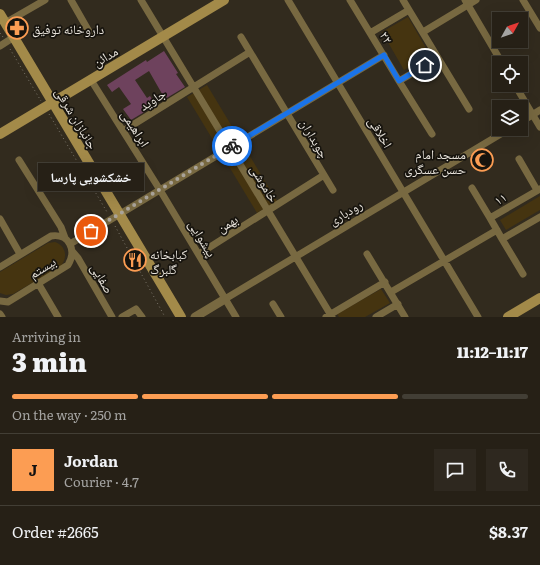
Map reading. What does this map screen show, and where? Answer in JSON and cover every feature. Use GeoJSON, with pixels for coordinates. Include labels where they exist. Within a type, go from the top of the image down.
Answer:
{"type":"FeatureCollection","features":[{"type":"Feature","properties":{"kind":"main road","name":"مدائن"},"geometry":{"type":"LineString","coordinates":[[0,134],[224,0]]}},
{"type":"Feature","properties":{"kind":"main road","name":"جانبازان شرقی"},"geometry":{"type":"LineString","coordinates":[[3,19],[6,42],[49,105],[116,216],[181,317]]}},
{"type":"Feature","properties":{"kind":"main road"},"geometry":{"type":"LineString","coordinates":[[508,317],[540,298]]}},
{"type":"Feature","properties":{"kind":"street"},"geometry":{"type":"LineString","coordinates":[[3,19],[45,0]]}},
{"type":"Feature","properties":{"kind":"street"},"geometry":{"type":"LineString","coordinates":[[71,0],[92,35]]}},
{"type":"Feature","properties":{"kind":"street","name":"خاموشی"},"geometry":{"type":"LineString","coordinates":[[141,0],[268,211],[329,316]]}},
{"type":"Feature","properties":{"kind":"street","name":"اخلاقی"},"geometry":{"type":"LineString","coordinates":[[288,0],[478,317]]}},
{"type":"Feature","properties":{"kind":"street"},"geometry":{"type":"LineString","coordinates":[[350,0],[370,33]]}},
{"type":"Feature","properties":{"kind":"street"},"geometry":{"type":"LineString","coordinates":[[403,0],[469,109]]}},
{"type":"Feature","properties":{"kind":"street"},"geometry":{"type":"LineString","coordinates":[[423,32],[467,2],[476,0]]}},
{"type":"Feature","properties":{"kind":"street"},"geometry":{"type":"LineString","coordinates":[[523,0],[540,28]]}},
{"type":"Feature","properties":{"kind":"street"},"geometry":{"type":"LineString","coordinates":[[467,2],[498,56]]}},
{"type":"Feature","properties":{"kind":"street","name":"۲۲"},"geometry":{"type":"LineString","coordinates":[[409,10],[370,33],[432,134]]}},
{"type":"Feature","properties":{"kind":"street","name":"چوبداران"},"geometry":{"type":"LineString","coordinates":[[241,37],[333,190]]}},
{"type":"Feature","properties":{"kind":"street","name":"جاوید"},"geometry":{"type":"LineString","coordinates":[[123,131],[250,52]]}},
{"type":"Feature","properties":{"kind":"street"},"geometry":{"type":"LineString","coordinates":[[19,160],[61,227],[65,238],[71,247],[116,216],[384,55]]}},
{"type":"Feature","properties":{"kind":"street"},"geometry":{"type":"LineString","coordinates":[[399,81],[438,58]]}},
{"type":"Feature","properties":{"kind":"street","name":"ابراهیمی"},"geometry":{"type":"LineString","coordinates":[[91,80],[160,190]]}},
{"type":"Feature","properties":{"kind":"street"},"geometry":{"type":"LineString","coordinates":[[519,92],[540,127]]}},
{"type":"Feature","properties":{"kind":"street"},"geometry":{"type":"LineString","coordinates":[[528,118],[540,110]]}},
{"type":"Feature","properties":{"kind":"street","name":"رودباری"},"geometry":{"type":"LineString","coordinates":[[195,317],[497,136]]}},
{"type":"Feature","properties":{"kind":"street"},"geometry":{"type":"LineString","coordinates":[[518,159],[538,189]]}},
{"type":"Feature","properties":{"kind":"street","name":"چوبداران"},"geometry":{"type":"LineString","coordinates":[[268,211],[324,175]]}},
{"type":"Feature","properties":{"kind":"street"},"geometry":{"type":"LineString","coordinates":[[472,188],[490,218]]}},
{"type":"Feature","properties":{"kind":"street","name":"۱۱"},"geometry":{"type":"LineString","coordinates":[[523,274],[490,218],[538,189]]}},
{"type":"Feature","properties":{"kind":"street","name":"پیشوایی"},"geometry":{"type":"LineString","coordinates":[[160,190],[236,317]]}},
{"type":"Feature","properties":{"kind":"street","name":"بهمن"},"geometry":{"type":"LineString","coordinates":[[199,254],[268,211]]}},
{"type":"Feature","properties":{"kind":"street"},"geometry":{"type":"LineString","coordinates":[[502,239],[540,217]]}},
{"type":"Feature","properties":{"kind":"street"},"geometry":{"type":"LineString","coordinates":[[0,219],[20,254]]}},
{"type":"Feature","properties":{"kind":"street"},"geometry":{"type":"LineString","coordinates":[[391,292],[497,230]]}},
{"type":"Feature","properties":{"kind":"street","name":"بیستم"},"geometry":{"type":"LineString","coordinates":[[0,266],[51,236],[58,235],[65,238]]}},
{"type":"Feature","properties":{"kind":"street","name":"بیستم"},"geometry":{"type":"LineString","coordinates":[[0,301],[8,302],[68,265],[71,259],[71,247]]}},
{"type":"Feature","properties":{"kind":"street","name":"صفایی"},"geometry":{"type":"LineString","coordinates":[[71,247],[112,317]]}},
{"type":"Feature","properties":{"kind":"street"},"geometry":{"type":"LineString","coordinates":[[367,254],[405,317]]}},
{"type":"Feature","properties":{"kind":"street"},"geometry":{"type":"LineString","coordinates":[[329,316],[385,282]]}},
{"type":"Feature","properties":{"kind":"street"},"geometry":{"type":"LineString","coordinates":[[38,283],[58,317]]}},
{"type":"Feature","properties":{"kind":"street"},"geometry":{"type":"LineString","coordinates":[[273,304],[281,317]]}},
{"type":"Feature","properties":{"kind":"street"},"geometry":{"type":"LineString","coordinates":[[376,317],[398,304]]}},
{"type":"Feature","properties":{"kind":"street"},"geometry":{"type":"LineString","coordinates":[[122,317],[136,309],[142,317]]}},
{"type":"Feature","properties":{"kind":"path"},"geometry":{"type":"LineString","coordinates":[[0,33],[49,105],[116,216],[165,317]]}},
{"type":"Feature","properties":{"kind":"shaded area"},"geometry":{"type":"Polygon","coordinates":[[[408,17],[430,55],[404,70],[382,32],[408,17]]]}},
{"type":"Feature","properties":{"kind":"shaded area"},"geometry":{"type":"Polygon","coordinates":[[[207,85],[277,201],[257,213],[187,97],[207,85]]]}},
{"type":"Feature","properties":{"kind":"shaded area"},"geometry":{"type":"Polygon","coordinates":[[[540,196],[540,210],[506,230],[500,220],[540,196]]]}},
{"type":"Feature","properties":{"kind":"shaded area"},"geometry":{"type":"Polygon","coordinates":[[[55,242],[62,246],[65,252],[65,259],[61,266],[13,294],[6,295],[0,293],[0,272],[48,243],[55,242]]]}},
{"type":"Feature","properties":{"kind":"shaded area"},"geometry":{"type":"Polygon","coordinates":[[[381,289],[390,303],[365,317],[339,317],[337,314],[381,289]]]}},
{"type":"Feature","properties":{"kind":"building"},"geometry":{"type":"Polygon","coordinates":[[[164,51],[178,73],[176,74],[185,87],[165,99],[149,71],[135,80],[147,98],[150,96],[156,105],[131,120],[123,109],[131,104],[119,87],[112,92],[107,85],[146,60],[147,62],[164,51]]]}},
{"type":"Feature","properties":{"kind":"way so far"},"geometry":{"type":"LineString","coordinates":[[91,231],[232,146]]}},
{"type":"Feature","properties":{"kind":"place","name":"داروخانه توفیق"},"geometry":{"type":"Point","coordinates":[17,28]}},
{"type":"Feature","properties":{"kind":"place","name":"مسجد امام حسن عسگری"},"geometry":{"type":"Point","coordinates":[482,160]}},
{"type":"Feature","properties":{"kind":"place","name":"خشکشویی پارسا"},"geometry":{"type":"Point","coordinates":[91,231]}},
{"type":"Feature","properties":{"kind":"place","name":"کبابخانه گلبرگ"},"geometry":{"type":"Point","coordinates":[135,260]}},
{"type":"Feature","properties":{"kind":"route"},"geometry":{"type":"LineString","coordinates":[[232,146],[384,55],[399,81],[425,65]]}}]}
